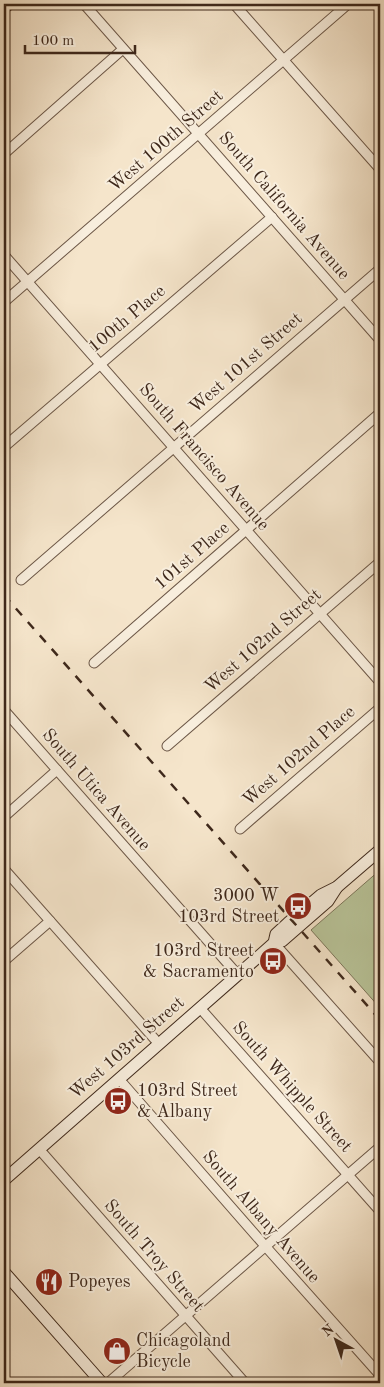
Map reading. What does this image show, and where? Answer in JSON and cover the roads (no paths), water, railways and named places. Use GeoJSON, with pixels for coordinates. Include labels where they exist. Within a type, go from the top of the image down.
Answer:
{"type":"FeatureCollection","features":[{"type":"Feature","properties":{"kind":"main road"},"geometry":{"type":"LineString","coordinates":[[4,8],[9,4]]}},
{"type":"Feature","properties":{"kind":"main road","name":"West 103rd Street"},"geometry":{"type":"LineString","coordinates":[[4,1180],[274,942],[276,934],[288,923],[321,895],[337,887],[380,850]]}},
{"type":"Feature","properties":{"kind":"main road"},"geometry":{"type":"LineString","coordinates":[[4,1272],[102,1383]]}},
{"type":"Feature","properties":{"kind":"street","name":"South California Avenue"},"geometry":{"type":"LineString","coordinates":[[84,4],[380,340]]}},
{"type":"Feature","properties":{"kind":"street"},"geometry":{"type":"LineString","coordinates":[[234,4],[380,169]]}},
{"type":"Feature","properties":{"kind":"street","name":"West 100th Street"},"geometry":{"type":"LineString","coordinates":[[4,302],[348,4]]}},
{"type":"Feature","properties":{"kind":"street"},"geometry":{"type":"LineString","coordinates":[[4,154],[123,48]]}},
{"type":"Feature","properties":{"kind":"street","name":"100th Place"},"geometry":{"type":"LineString","coordinates":[[4,447],[272,217]]}},
{"type":"Feature","properties":{"kind":"street","name":"South Francisco Avenue"},"geometry":{"type":"LineString","coordinates":[[4,255],[380,682]]}},
{"type":"Feature","properties":{"kind":"street","name":"West 101st Street"},"geometry":{"type":"LineString","coordinates":[[21,580],[380,269]]}},
{"type":"Feature","properties":{"kind":"street","name":"101st Place"},"geometry":{"type":"LineString","coordinates":[[94,663],[380,414]]}},
{"type":"Feature","properties":{"kind":"street","name":"West 102nd Street"},"geometry":{"type":"LineString","coordinates":[[167,746],[380,562]]}},
{"type":"Feature","properties":{"kind":"street","name":"West 102nd Place"},"geometry":{"type":"LineString","coordinates":[[240,829],[380,708]]}},
{"type":"Feature","properties":{"kind":"street","name":"South Utica Avenue"},"geometry":{"type":"LineString","coordinates":[[4,710],[238,974]]}},
{"type":"Feature","properties":{"kind":"street"},"geometry":{"type":"LineString","coordinates":[[4,817],[57,770]]}},
{"type":"Feature","properties":{"kind":"street"},"geometry":{"type":"LineString","coordinates":[[4,869],[159,1044]]}},
{"type":"Feature","properties":{"kind":"street"},"geometry":{"type":"LineString","coordinates":[[4,961],[50,921]]}},
{"type":"Feature","properties":{"kind":"street"},"geometry":{"type":"LineString","coordinates":[[274,942],[380,1062]]}},
{"type":"Feature","properties":{"kind":"street","name":"South Whipple Street"},"geometry":{"type":"LineString","coordinates":[[200,1008],[380,1211]]}},
{"type":"Feature","properties":{"kind":"street","name":"South Albany Avenue"},"geometry":{"type":"LineString","coordinates":[[119,1079],[380,1375]]}},
{"type":"Feature","properties":{"kind":"street"},"geometry":{"type":"LineString","coordinates":[[108,1383],[380,1147]]}},
{"type":"Feature","properties":{"kind":"street","name":"South Troy Street"},"geometry":{"type":"LineString","coordinates":[[39,1150],[245,1383]]}},
{"type":"Feature","properties":{"kind":"railway"},"geometry":{"type":"LineString","coordinates":[[4,595],[380,1020]]}},
{"type":"Feature","properties":{"kind":"place","name":"3000 W 103rd Street"},"geometry":{"type":"Point","coordinates":[298,906]}},
{"type":"Feature","properties":{"kind":"place","name":"103rd Street & Sacramento"},"geometry":{"type":"Point","coordinates":[273,961]}},
{"type":"Feature","properties":{"kind":"place","name":"103rd Street & Albany"},"geometry":{"type":"Point","coordinates":[118,1101]}},
{"type":"Feature","properties":{"kind":"place","name":"Popeyes"},"geometry":{"type":"Point","coordinates":[49,1282]}},
{"type":"Feature","properties":{"kind":"place","name":"Chicagoland Bicycle"},"geometry":{"type":"Point","coordinates":[117,1351]}}]}
